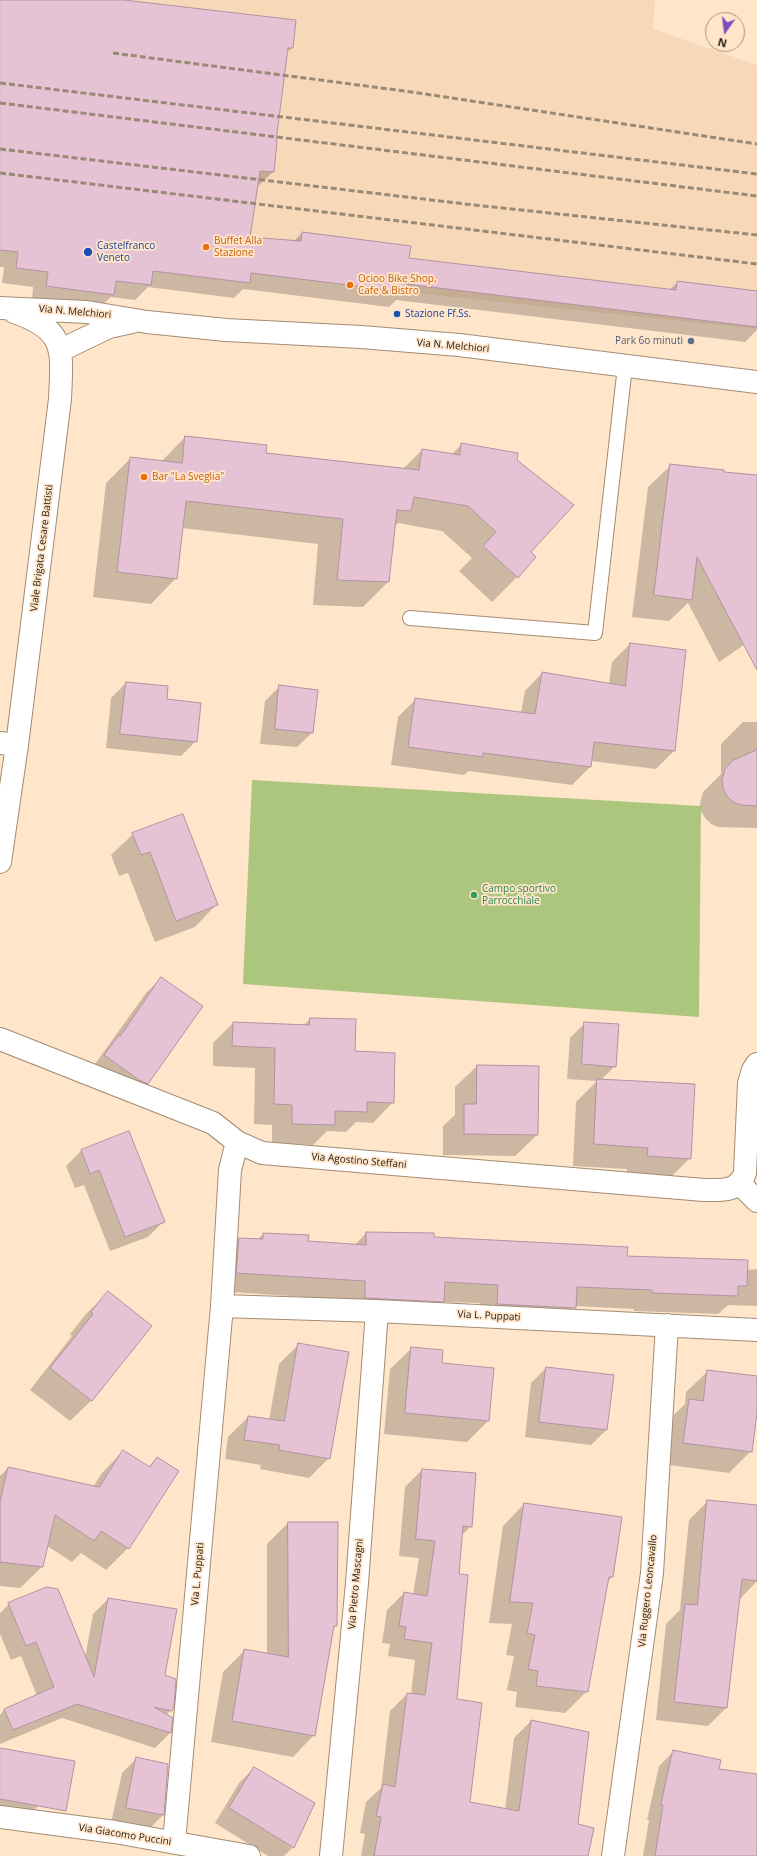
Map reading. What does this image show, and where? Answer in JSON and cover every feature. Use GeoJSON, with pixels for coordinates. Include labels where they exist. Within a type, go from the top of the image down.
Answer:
{"type":"FeatureCollection","features":[{"type":"Feature","properties":{"kind":"street","name":"Via N. Melchiori"},"geometry":{"type":"LineString","coordinates":[[1,308],[26,316],[41,324],[52,333],[61,350],[109,327],[125,323],[147,322]]}},
{"type":"Feature","properties":{"kind":"street","name":"Via N. Melchiori"},"geometry":{"type":"LineString","coordinates":[[1,308],[87,312],[147,322],[226,330],[361,337],[459,345],[757,382]]}},
{"type":"Feature","properties":{"kind":"street","name":"Viale Brigata Cesare Battisti"},"geometry":{"type":"LineString","coordinates":[[0,862],[8,744],[60,399],[61,350]]}},
{"type":"Feature","properties":{"kind":"street","name":"Via Agostino Steffani"},"geometry":{"type":"LineString","coordinates":[[0,1039],[213,1123],[237,1142],[262,1153],[697,1190],[720,1190],[740,1184]]}},
{"type":"Feature","properties":{"kind":"street"},"geometry":{"type":"LineString","coordinates":[[757,1064],[753,1070],[749,1083],[745,1173],[740,1184],[757,1200]]}},
{"type":"Feature","properties":{"kind":"street","name":"Via L. Puppati"},"geometry":{"type":"LineString","coordinates":[[174,1842],[222,1306],[230,1170],[237,1142]]}},
{"type":"Feature","properties":{"kind":"street","name":"Via L. Puppati"},"geometry":{"type":"LineString","coordinates":[[222,1306],[377,1311],[757,1330]]}},
{"type":"Feature","properties":{"kind":"street","name":"Via Pietro Mascagni"},"geometry":{"type":"LineString","coordinates":[[331,1856],[356,1583],[377,1311]]}},
{"type":"Feature","properties":{"kind":"street","name":"Via Ruggero Leoncavallo"},"geometry":{"type":"LineString","coordinates":[[613,1856],[652,1573],[668,1325]]}},
{"type":"Feature","properties":{"kind":"street","name":"Via Giacomo Puccini"},"geometry":{"type":"LineString","coordinates":[[0,1818],[115,1832],[249,1856]]}},
{"type":"Feature","properties":{"kind":"lane"},"geometry":{"type":"LineString","coordinates":[[410,618],[595,633],[625,366]]}},
{"type":"Feature","properties":{"kind":"shaded area"},"geometry":{"type":"Polygon","coordinates":[[[0,0],[655,0],[653,29],[705,47],[705,52],[719,52],[757,65],[757,329],[405,292],[409,255],[301,241],[256,237],[250,283],[153,271],[151,285],[16,268],[18,252],[0,250],[0,0]]]}},
{"type":"Feature","properties":{"kind":"green space","name":"Campo sportivo Parrocchiale"},"geometry":{"type":"Polygon","coordinates":[[[252,780],[701,806],[699,1017],[243,984],[252,780]]]}},
{"type":"Feature","properties":{"kind":"building"},"geometry":{"type":"Polygon","coordinates":[[[0,0],[124,0],[296,20],[293,48],[288,48],[276,141],[274,172],[260,171],[250,237],[301,241],[302,232],[411,246],[409,258],[676,290],[677,281],[757,291],[757,327],[406,284],[405,292],[251,273],[250,283],[153,271],[151,285],[116,281],[114,295],[46,286],[48,272],[16,268],[18,252],[0,250],[0,0]]]}},
{"type":"Feature","properties":{"kind":"building"},"geometry":{"type":"Polygon","coordinates":[[[185,436],[267,445],[266,453],[419,470],[422,449],[460,455],[461,443],[518,453],[517,460],[574,505],[531,552],[536,557],[518,578],[483,546],[496,532],[468,506],[414,497],[411,511],[397,510],[389,582],[337,580],[343,519],[186,501],[177,579],[117,572],[130,457],[182,463],[185,436]]]}},
{"type":"Feature","properties":{"kind":"building"},"geometry":{"type":"Polygon","coordinates":[[[670,464],[757,475],[757,670],[697,557],[692,600],[654,595],[670,464]]]}},
{"type":"Feature","properties":{"kind":"building"},"geometry":{"type":"Polygon","coordinates":[[[630,643],[686,650],[675,751],[594,742],[591,767],[483,753],[483,757],[408,747],[415,698],[535,714],[542,672],[625,686],[630,643]]]}},
{"type":"Feature","properties":{"kind":"building"},"geometry":{"type":"Polygon","coordinates":[[[126,682],[168,686],[167,699],[201,703],[197,742],[120,734],[126,682]]]}},
{"type":"Feature","properties":{"kind":"building"},"geometry":{"type":"Polygon","coordinates":[[[279,685],[318,690],[313,733],[275,729],[279,685]]]}},
{"type":"Feature","properties":{"kind":"building"},"geometry":{"type":"Polygon","coordinates":[[[757,750],[757,806],[741,805],[733,802],[727,796],[723,788],[722,780],[725,769],[732,761],[757,750]]]}},
{"type":"Feature","properties":{"kind":"building"},"geometry":{"type":"Polygon","coordinates":[[[183,814],[218,905],[176,921],[150,852],[141,855],[132,833],[183,814]]]}},
{"type":"Feature","properties":{"kind":"building"},"geometry":{"type":"Polygon","coordinates":[[[161,977],[203,1006],[148,1084],[139,1080],[104,1055],[119,1035],[120,1036],[161,977]]]}},
{"type":"Feature","properties":{"kind":"building"},"geometry":{"type":"Polygon","coordinates":[[[310,1018],[356,1019],[355,1051],[395,1053],[394,1103],[367,1102],[367,1112],[335,1111],[335,1125],[292,1124],[292,1105],[274,1104],[275,1048],[232,1046],[233,1022],[309,1025],[310,1018]]]}},
{"type":"Feature","properties":{"kind":"building"},"geometry":{"type":"Polygon","coordinates":[[[584,1022],[619,1024],[616,1067],[582,1064],[584,1022]]]}},
{"type":"Feature","properties":{"kind":"building"},"geometry":{"type":"Polygon","coordinates":[[[477,1065],[539,1066],[538,1135],[464,1134],[464,1104],[476,1104],[477,1065]]]}},
{"type":"Feature","properties":{"kind":"building"},"geometry":{"type":"Polygon","coordinates":[[[597,1079],[695,1084],[691,1159],[647,1156],[648,1148],[594,1144],[597,1079]]]}},
{"type":"Feature","properties":{"kind":"building"},"geometry":{"type":"Polygon","coordinates":[[[129,1131],[165,1222],[125,1237],[99,1170],[90,1174],[81,1150],[129,1131]]]}},
{"type":"Feature","properties":{"kind":"building"},"geometry":{"type":"Polygon","coordinates":[[[366,1232],[434,1233],[434,1237],[628,1247],[627,1256],[748,1260],[747,1286],[738,1286],[738,1296],[652,1293],[652,1290],[577,1287],[576,1308],[497,1304],[498,1285],[445,1282],[444,1302],[365,1298],[365,1281],[236,1273],[239,1238],[263,1239],[263,1233],[309,1235],[308,1241],[366,1245],[366,1232]]]}},
{"type":"Feature","properties":{"kind":"building"},"geometry":{"type":"Polygon","coordinates":[[[108,1291],[152,1326],[92,1401],[50,1368],[93,1314],[91,1312],[108,1291]]]}},
{"type":"Feature","properties":{"kind":"building"},"geometry":{"type":"Polygon","coordinates":[[[298,1343],[349,1352],[330,1459],[279,1450],[280,1445],[244,1440],[248,1416],[284,1421],[298,1343]]]}},
{"type":"Feature","properties":{"kind":"building"},"geometry":{"type":"Polygon","coordinates":[[[411,1347],[443,1350],[442,1363],[494,1368],[489,1421],[405,1413],[411,1347]]]}},
{"type":"Feature","properties":{"kind":"building"},"geometry":{"type":"Polygon","coordinates":[[[546,1367],[614,1375],[607,1430],[539,1422],[546,1367]]]}},
{"type":"Feature","properties":{"kind":"building"},"geometry":{"type":"Polygon","coordinates":[[[707,1370],[757,1376],[757,1413],[752,1452],[683,1443],[689,1399],[703,1401],[707,1370]]]}},
{"type":"Feature","properties":{"kind":"building"},"geometry":{"type":"Polygon","coordinates":[[[123,1450],[150,1467],[157,1457],[179,1471],[129,1549],[101,1531],[94,1541],[55,1515],[43,1567],[0,1562],[0,1502],[8,1467],[99,1487],[123,1450]]]}},
{"type":"Feature","properties":{"kind":"building"},"geometry":{"type":"Polygon","coordinates":[[[422,1469],[476,1473],[472,1527],[463,1526],[459,1574],[468,1575],[457,1699],[482,1703],[470,1802],[519,1811],[531,1720],[589,1732],[578,1824],[594,1828],[588,1856],[374,1856],[381,1817],[376,1816],[383,1784],[395,1787],[407,1693],[425,1695],[432,1643],[404,1639],[406,1627],[399,1626],[404,1592],[427,1596],[435,1541],[416,1539],[422,1469]]]}},
{"type":"Feature","properties":{"kind":"building"},"geometry":{"type":"Polygon","coordinates":[[[707,1500],[757,1505],[757,1581],[742,1579],[727,1708],[674,1702],[685,1604],[697,1605],[707,1500]]]}},
{"type":"Feature","properties":{"kind":"building"},"geometry":{"type":"Polygon","coordinates":[[[524,1503],[622,1517],[613,1577],[609,1577],[588,1692],[536,1686],[538,1671],[528,1669],[535,1635],[527,1633],[533,1603],[510,1602],[524,1503]]]}},
{"type":"Feature","properties":{"kind":"building"},"geometry":{"type":"Polygon","coordinates":[[[288,1522],[338,1522],[337,1626],[334,1626],[315,1736],[232,1721],[244,1649],[288,1657],[288,1522]]]}},
{"type":"Feature","properties":{"kind":"building"},"geometry":{"type":"Polygon","coordinates":[[[47,1587],[58,1589],[94,1677],[108,1598],[177,1609],[165,1675],[176,1679],[174,1706],[172,1711],[154,1707],[173,1718],[171,1733],[77,1704],[13,1730],[4,1709],[54,1687],[36,1642],[26,1646],[8,1603],[47,1587]]]}},
{"type":"Feature","properties":{"kind":"building"},"geometry":{"type":"Polygon","coordinates":[[[0,1748],[75,1761],[66,1811],[0,1799],[0,1748]]]}},
{"type":"Feature","properties":{"kind":"building"},"geometry":{"type":"Polygon","coordinates":[[[673,1750],[721,1760],[719,1769],[757,1774],[757,1856],[655,1856],[663,1805],[661,1805],[673,1750]]]}},
{"type":"Feature","properties":{"kind":"building"},"geometry":{"type":"Polygon","coordinates":[[[136,1757],[168,1764],[164,1815],[126,1808],[136,1757]]]}},
{"type":"Feature","properties":{"kind":"building"},"geometry":{"type":"Polygon","coordinates":[[[254,1767],[315,1803],[294,1848],[229,1808],[254,1767]]]}},
{"type":"Feature","properties":{"kind":"railway"},"geometry":{"type":"LineString","coordinates":[[113,53],[412,92],[757,144]]}},
{"type":"Feature","properties":{"kind":"railway"},"geometry":{"type":"LineString","coordinates":[[0,83],[757,174]]}},
{"type":"Feature","properties":{"kind":"railway"},"geometry":{"type":"LineString","coordinates":[[0,103],[757,196]]}},
{"type":"Feature","properties":{"kind":"railway"},"geometry":{"type":"LineString","coordinates":[[0,149],[474,205],[757,235]]}},
{"type":"Feature","properties":{"kind":"railway"},"geometry":{"type":"LineString","coordinates":[[0,173],[757,264]]}},
{"type":"Feature","properties":{"kind":"place","name":"Buffet Alla Stazione"},"geometry":{"type":"Point","coordinates":[206,247]}},
{"type":"Feature","properties":{"kind":"place","name":"Castelfranco Veneto"},"geometry":{"type":"Point","coordinates":[88,252]}},
{"type":"Feature","properties":{"kind":"place","name":"Ocioo Bike Shop, Cafe & Bistro"},"geometry":{"type":"Point","coordinates":[350,285]}},
{"type":"Feature","properties":{"kind":"place","name":"Stazione Ff.Ss."},"geometry":{"type":"Point","coordinates":[397,314]}},
{"type":"Feature","properties":{"kind":"place","name":"Park 6o minuti"},"geometry":{"type":"Point","coordinates":[691,341]}},
{"type":"Feature","properties":{"kind":"place","name":"Bar \"La Sveglia\""},"geometry":{"type":"Point","coordinates":[144,477]}},
{"type":"Feature","properties":{"kind":"place","name":"Campo sportivo Parrocchiale"},"geometry":{"type":"Point","coordinates":[474,895]}}]}
